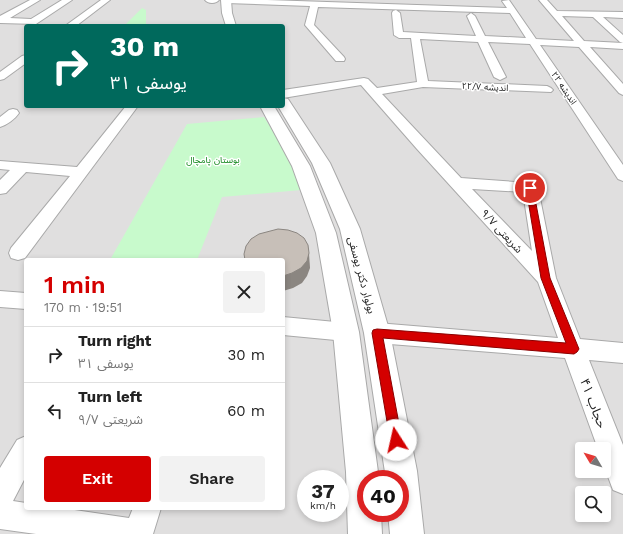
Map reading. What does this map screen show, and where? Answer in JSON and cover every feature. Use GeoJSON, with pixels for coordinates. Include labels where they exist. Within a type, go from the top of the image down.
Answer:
{"type":"FeatureCollection","features":[{"type":"Feature","properties":{"kind":"street"},"geometry":{"type":"LineString","coordinates":[[0,20],[36,0]]}},
{"type":"Feature","properties":{"kind":"street"},"geometry":{"type":"LineString","coordinates":[[0,20],[33,22],[68,0]]}},
{"type":"Feature","properties":{"kind":"street"},"geometry":{"type":"LineString","coordinates":[[73,24],[106,0]]}},
{"type":"Feature","properties":{"kind":"street"},"geometry":{"type":"LineString","coordinates":[[213,2],[226,0],[279,1],[315,4],[424,4],[513,11]]}},
{"type":"Feature","properties":{"kind":"street"},"geometry":{"type":"LineString","coordinates":[[226,0],[227,13],[230,24]]}},
{"type":"Feature","properties":{"kind":"street","name":"اندیشه ۲۲"},"geometry":{"type":"LineString","coordinates":[[506,0],[623,176]]}},
{"type":"Feature","properties":{"kind":"street"},"geometry":{"type":"LineString","coordinates":[[543,0],[623,91]]}},
{"type":"Feature","properties":{"kind":"street"},"geometry":{"type":"LineString","coordinates":[[315,4],[309,25],[340,59]]}},
{"type":"Feature","properties":{"kind":"street"},"geometry":{"type":"LineString","coordinates":[[540,10],[623,15]]}},
{"type":"Feature","properties":{"kind":"street"},"geometry":{"type":"LineString","coordinates":[[396,13],[399,35],[623,46]]}},
{"type":"Feature","properties":{"kind":"street"},"geometry":{"type":"LineString","coordinates":[[595,14],[623,40]]}},
{"type":"Feature","properties":{"kind":"street"},"geometry":{"type":"LineString","coordinates":[[471,16],[480,40],[500,77]]}},
{"type":"Feature","properties":{"kind":"street"},"geometry":{"type":"LineString","coordinates":[[415,36],[423,84]]}},
{"type":"Feature","properties":{"kind":"street"},"geometry":{"type":"LineString","coordinates":[[2,74],[24,59]]}},
{"type":"Feature","properties":{"kind":"street","name":"شریعتی ۹/۷"},"geometry":{"type":"LineString","coordinates":[[285,94],[364,81],[422,146],[546,278],[574,349]]}},
{"type":"Feature","properties":{"kind":"street","name":"اندیشه ۲۲/۷"},"geometry":{"type":"LineString","coordinates":[[373,92],[423,84],[547,90]]}},
{"type":"Feature","properties":{"kind":"street","name":"بولوار دکتر یوسفی"},"geometry":{"type":"LineString","coordinates":[[285,105],[321,163],[350,229],[377,333],[401,471],[407,534]]}},
{"type":"Feature","properties":{"kind":"street"},"geometry":{"type":"LineString","coordinates":[[18,253],[130,108]]}},
{"type":"Feature","properties":{"kind":"street"},"geometry":{"type":"LineString","coordinates":[[268,108],[301,166],[326,233],[346,332],[362,472],[364,534]]}},
{"type":"Feature","properties":{"kind":"street"},"geometry":{"type":"LineString","coordinates":[[0,123],[13,113]]}},
{"type":"Feature","properties":{"kind":"street"},"geometry":{"type":"LineString","coordinates":[[0,165],[81,172]]}},
{"type":"Feature","properties":{"kind":"street"},"geometry":{"type":"LineString","coordinates":[[0,189],[22,167]]}},
{"type":"Feature","properties":{"kind":"street"},"geometry":{"type":"LineString","coordinates":[[458,183],[530,188],[546,278]]}},
{"type":"Feature","properties":{"kind":"street"},"geometry":{"type":"LineString","coordinates":[[0,299],[24,301]]}},
{"type":"Feature","properties":{"kind":"street"},"geometry":{"type":"LineString","coordinates":[[285,326],[623,353]]}},
{"type":"Feature","properties":{"kind":"street","name":"حجاب ۴۱"},"geometry":{"type":"LineString","coordinates":[[574,349],[623,480]]}},
{"type":"Feature","properties":{"kind":"street"},"geometry":{"type":"LineString","coordinates":[[0,496],[24,453]]}},
{"type":"Feature","properties":{"kind":"street"},"geometry":{"type":"LineString","coordinates":[[0,514],[138,534],[146,510]]}},
{"type":"Feature","properties":{"kind":"shaded area"},"geometry":{"type":"Polygon","coordinates":[[[0,0],[623,0],[623,534],[0,534],[0,0]]]}},
{"type":"Feature","properties":{"kind":"green space"},"geometry":{"type":"Polygon","coordinates":[[[142,8],[146,10],[146,24],[126,24],[142,8]]]}},
{"type":"Feature","properties":{"kind":"green space","name":"بوستان پامچال"},"geometry":{"type":"Polygon","coordinates":[[[264,117],[286,152],[301,190],[222,197],[198,258],[111,258],[187,124],[264,117]]]}},
{"type":"Feature","properties":{"kind":"building"},"geometry":{"type":"Polygon","coordinates":[[[278,229],[297,233],[304,238],[308,245],[309,253],[307,261],[301,268],[285,275],[285,258],[245,258],[246,246],[251,239],[259,234],[278,229]]]}},
{"type":"Feature","properties":{"kind":"route"},"geometry":{"type":"LineString","coordinates":[[396,440],[377,333],[574,349],[546,278],[530,188]]}}]}
